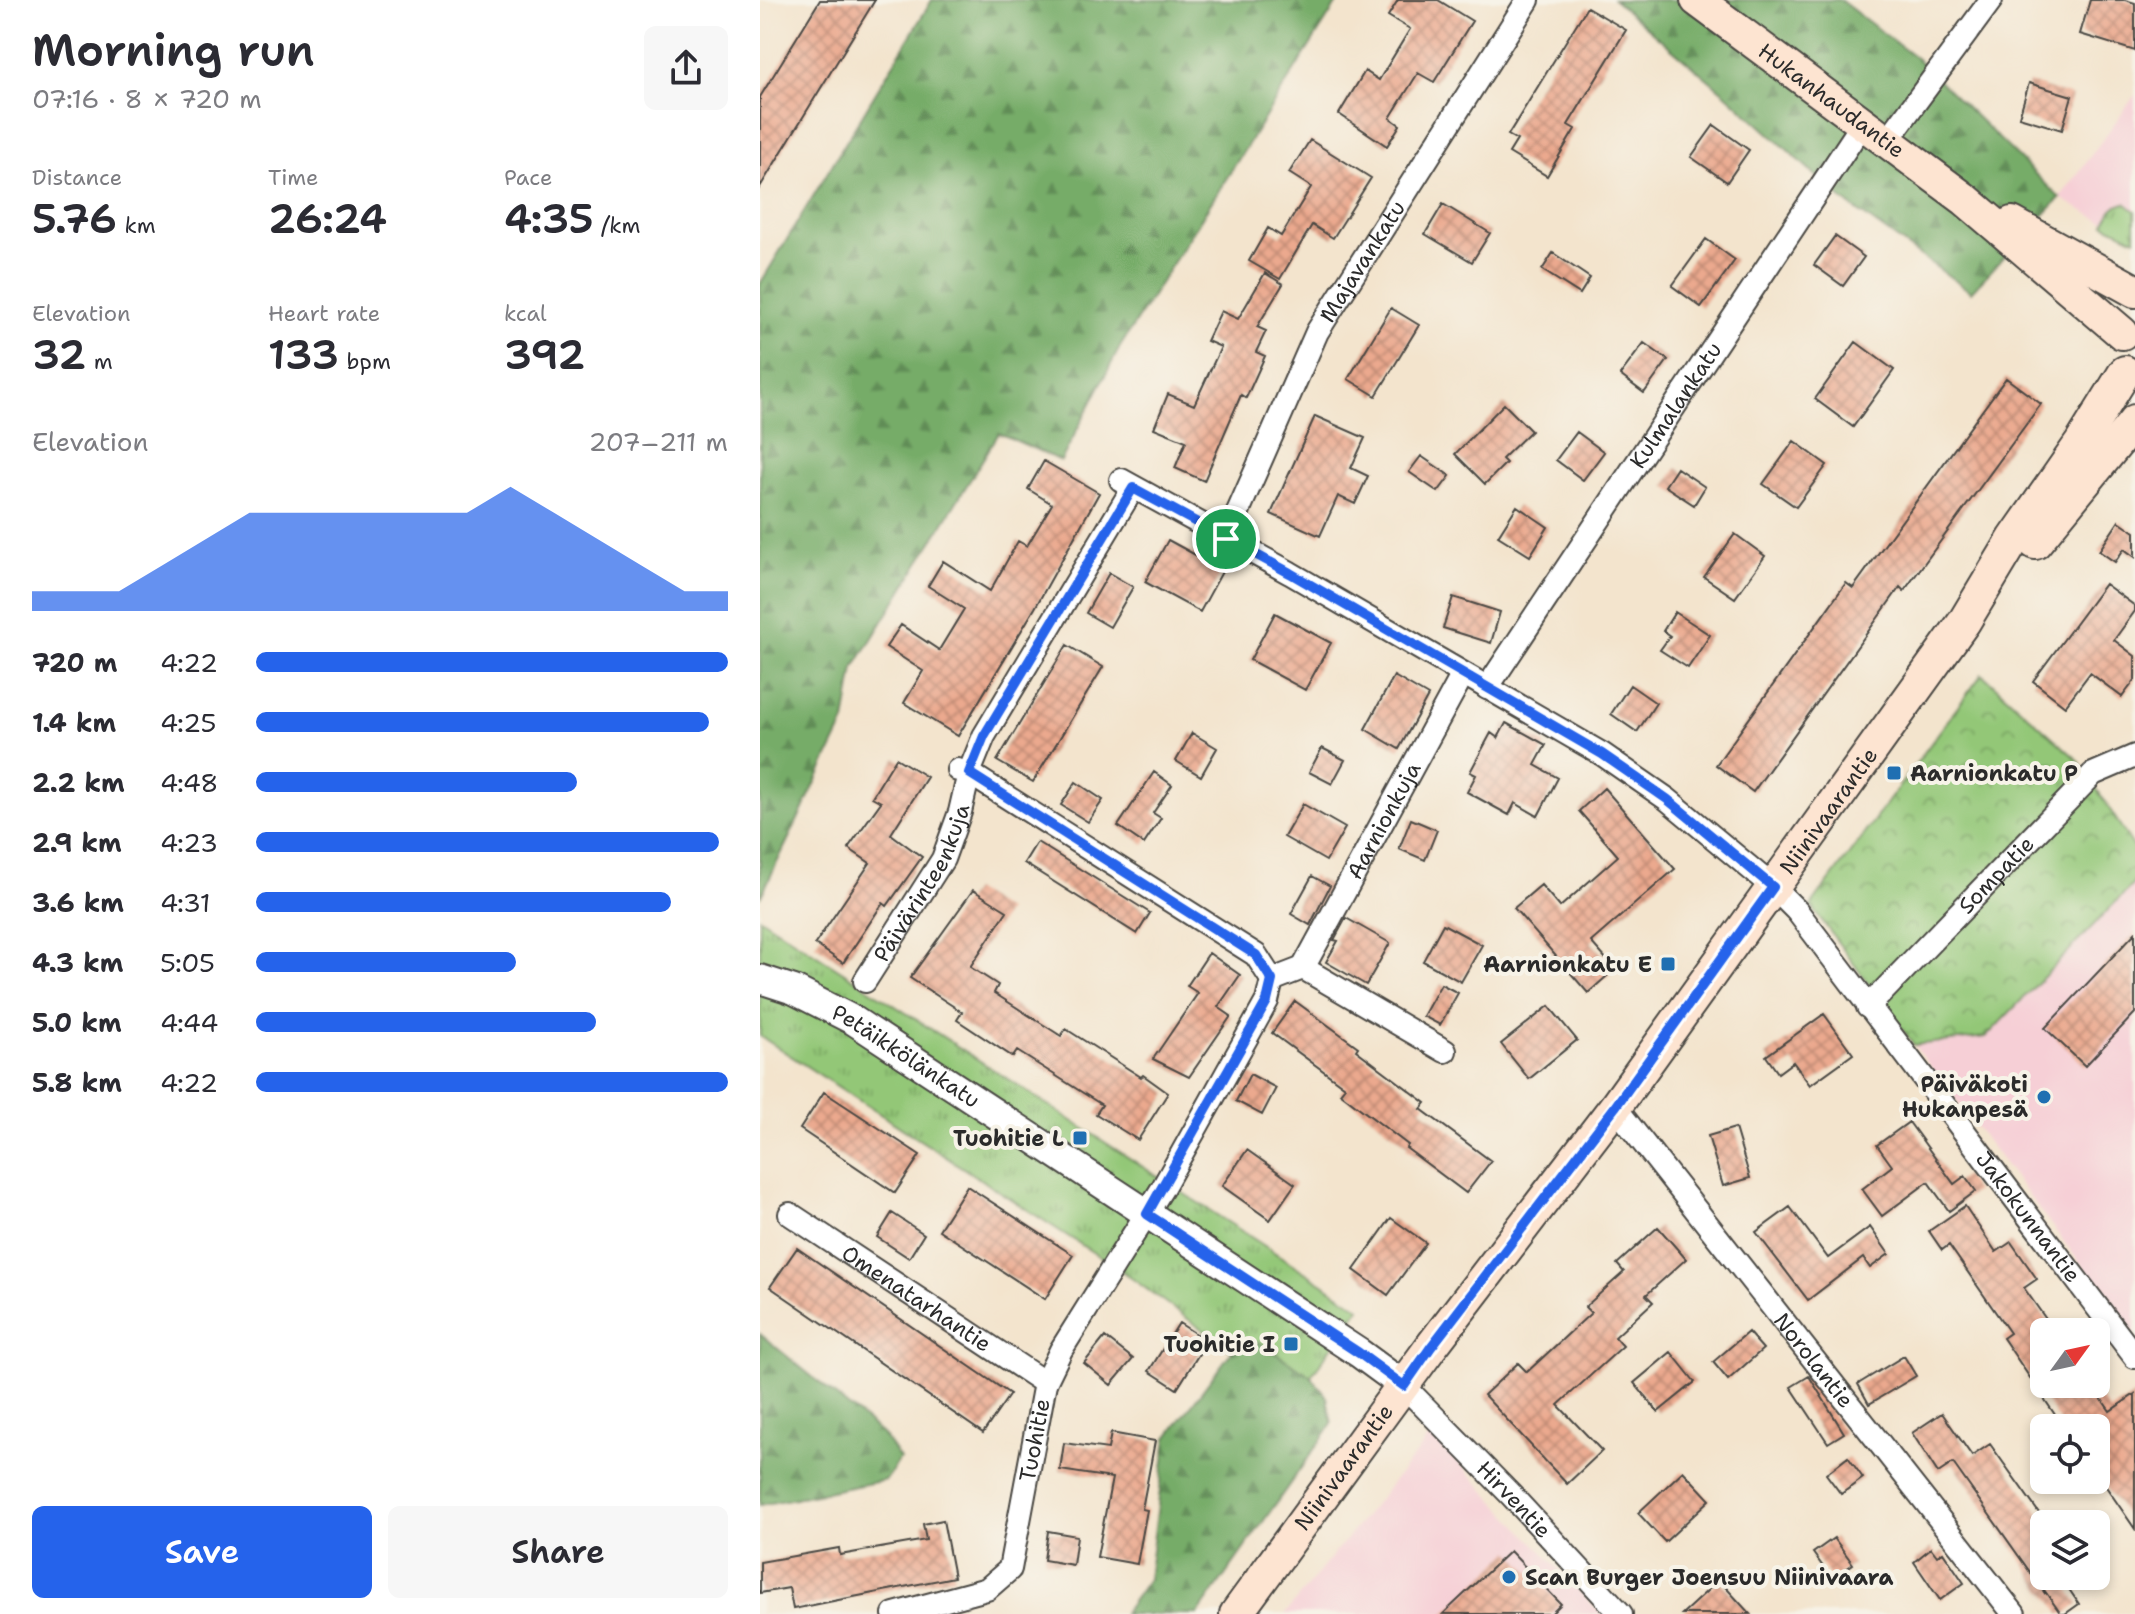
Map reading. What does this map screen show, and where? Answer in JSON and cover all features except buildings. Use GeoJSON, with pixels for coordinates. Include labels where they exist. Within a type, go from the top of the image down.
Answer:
{"type":"FeatureCollection","features":[{"type":"Feature","properties":{"kind":"main road","name":"Hukanhaudantie"},"geometry":{"type":"LineString","coordinates":[[1697,0],[2129,323]]}},
{"type":"Feature","properties":{"kind":"main road","name":"Hukanhaudantie"},"geometry":{"type":"LineString","coordinates":[[1966,200],[2058,246],[2135,291]]}},
{"type":"Feature","properties":{"kind":"main road"},"geometry":{"type":"LineString","coordinates":[[2129,323],[2120,347],[2130,380]]}},
{"type":"Feature","properties":{"kind":"main road","name":"Niinivaarantie"},"geometry":{"type":"LineString","coordinates":[[1236,1614],[1431,1347],[1615,1107],[1964,622],[2014,539],[2081,443],[2130,380]]}},
{"type":"Feature","properties":{"kind":"main road","name":"Niinivaarantie"},"geometry":{"type":"LineString","coordinates":[[1964,622],[2029,551],[2135,421]]}},
{"type":"Feature","properties":{"kind":"street","name":"Majavankatu"},"geometry":{"type":"LineString","coordinates":[[1226,539],[1317,332],[1528,0]]}},
{"type":"Feature","properties":{"kind":"street","name":"Kulmalankatu"},"geometry":{"type":"LineString","coordinates":[[1487,688],[1875,132],[1991,0]]}},
{"type":"Feature","properties":{"kind":"street","name":"Jakokunnantie"},"geometry":{"type":"LineString","coordinates":[[1127,484],[1290,573],[1602,754],[1667,799],[1773,887],[1797,911],[2135,1357]]}},
{"type":"Feature","properties":{"kind":"street","name":"Päivärinteenkuja"},"geometry":{"type":"LineString","coordinates":[[865,981],[943,859],[960,812],[964,772],[1127,484]]}},
{"type":"Feature","properties":{"kind":"street","name":"Aarnionkuja"},"geometry":{"type":"LineString","coordinates":[[1303,968],[1463,674]]}},
{"type":"Feature","properties":{"kind":"street","name":"Sompatie"},"geometry":{"type":"LineString","coordinates":[[1868,1007],[2093,774],[2135,756]]}},
{"type":"Feature","properties":{"kind":"street"},"geometry":{"type":"LineString","coordinates":[[964,772],[1256,955],[1272,980],[1303,968],[1445,1051]]}},
{"type":"Feature","properties":{"kind":"street","name":"Petäikkölänkatu"},"geometry":{"type":"LineString","coordinates":[[760,979],[794,990],[853,1020],[1359,1353],[1404,1386]]}},
{"type":"Feature","properties":{"kind":"street","name":"Tuohitie"},"geometry":{"type":"LineString","coordinates":[[894,1614],[987,1589],[1010,1569],[1045,1383],[1061,1350],[1147,1214],[1267,1001],[1272,980]]}},
{"type":"Feature","properties":{"kind":"street","name":"Norolantie"},"geometry":{"type":"LineString","coordinates":[[1615,1107],[2014,1614]]}},
{"type":"Feature","properties":{"kind":"street","name":"Omenatarhantie"},"geometry":{"type":"LineString","coordinates":[[790,1214],[1045,1383]]}},
{"type":"Feature","properties":{"kind":"street","name":"Hirventie"},"geometry":{"type":"LineString","coordinates":[[1404,1386],[1621,1614]]}},
{"type":"Feature","properties":{"kind":"shaded area"},"geometry":{"type":"Polygon","coordinates":[[[2135,95],[2135,239],[2060,198],[2135,95]]]}},
{"type":"Feature","properties":{"kind":"shaded area","name":"Päiväkoti Hukanpesä"},"geometry":{"type":"Polygon","coordinates":[[[2135,882],[2135,1335],[1914,1045],[1986,1037],[2135,882]]]}},
{"type":"Feature","properties":{"kind":"shaded area"},"geometry":{"type":"Polygon","coordinates":[[[1432,1434],[1601,1614],[1285,1614],[1432,1434]]]}},
{"type":"Feature","properties":{"kind":"green space"},"geometry":{"type":"Polygon","coordinates":[[[932,0],[1339,0],[1120,347],[1061,461],[999,433],[854,668],[845,722],[760,898],[760,284],[932,0]]]}},
{"type":"Feature","properties":{"kind":"green space"},"geometry":{"type":"Polygon","coordinates":[[[1614,0],[1840,0],[1917,59],[2060,198],[1971,292],[1844,201],[1728,96],[1614,0]]]}},
{"type":"Feature","properties":{"kind":"green space"},"geometry":{"type":"Polygon","coordinates":[[[2125,203],[2135,211],[2135,239],[2104,224],[2114,207],[2125,203]]]}},
{"type":"Feature","properties":{"kind":"green space"},"geometry":{"type":"Polygon","coordinates":[[[1982,674],[2079,761],[2135,849],[2135,882],[1986,1037],[1914,1045],[1811,906],[1982,674]]]}},
{"type":"Feature","properties":{"kind":"green space"},"geometry":{"type":"Polygon","coordinates":[[[760,918],[1360,1308],[1311,1376],[1258,1342],[1232,1351],[1123,1272],[760,1036],[760,918]]]}},
{"type":"Feature","properties":{"kind":"green space"},"geometry":{"type":"Polygon","coordinates":[[[760,1334],[882,1434],[900,1459],[886,1480],[760,1505],[760,1334]]]}},
{"type":"Feature","properties":{"kind":"green space"},"geometry":{"type":"Polygon","coordinates":[[[1258,1342],[1311,1376],[1327,1397],[1332,1424],[1198,1614],[1123,1614],[1148,1579],[1167,1438],[1232,1351],[1258,1342]]]}},
{"type":"Feature","properties":{"kind":"place","name":"Aarnionkatu P"},"geometry":{"type":"Point","coordinates":[1894,773]}},
{"type":"Feature","properties":{"kind":"place","name":"Aarnionkatu E"},"geometry":{"type":"Point","coordinates":[1668,964]}},
{"type":"Feature","properties":{"kind":"place","name":"Päiväkoti Hukanpesä"},"geometry":{"type":"Point","coordinates":[2044,1097]}},
{"type":"Feature","properties":{"kind":"place","name":"Tuohitie L"},"geometry":{"type":"Point","coordinates":[1080,1138]}},
{"type":"Feature","properties":{"kind":"place","name":"Tuohitie I"},"geometry":{"type":"Point","coordinates":[1291,1344]}},
{"type":"Feature","properties":{"kind":"place","name":"Scan Burger Joensuu Niinivaara"},"geometry":{"type":"Point","coordinates":[1509,1577]}},
{"type":"Feature","properties":{"kind":"route"},"geometry":{"type":"LineString","coordinates":[[1133,488],[1226,539],[1602,754],[1667,799],[1773,887],[1615,1107],[1404,1386],[1147,1214],[1267,1001],[1272,980],[1256,955],[969,773],[984,736],[1133,488]]}}]}
